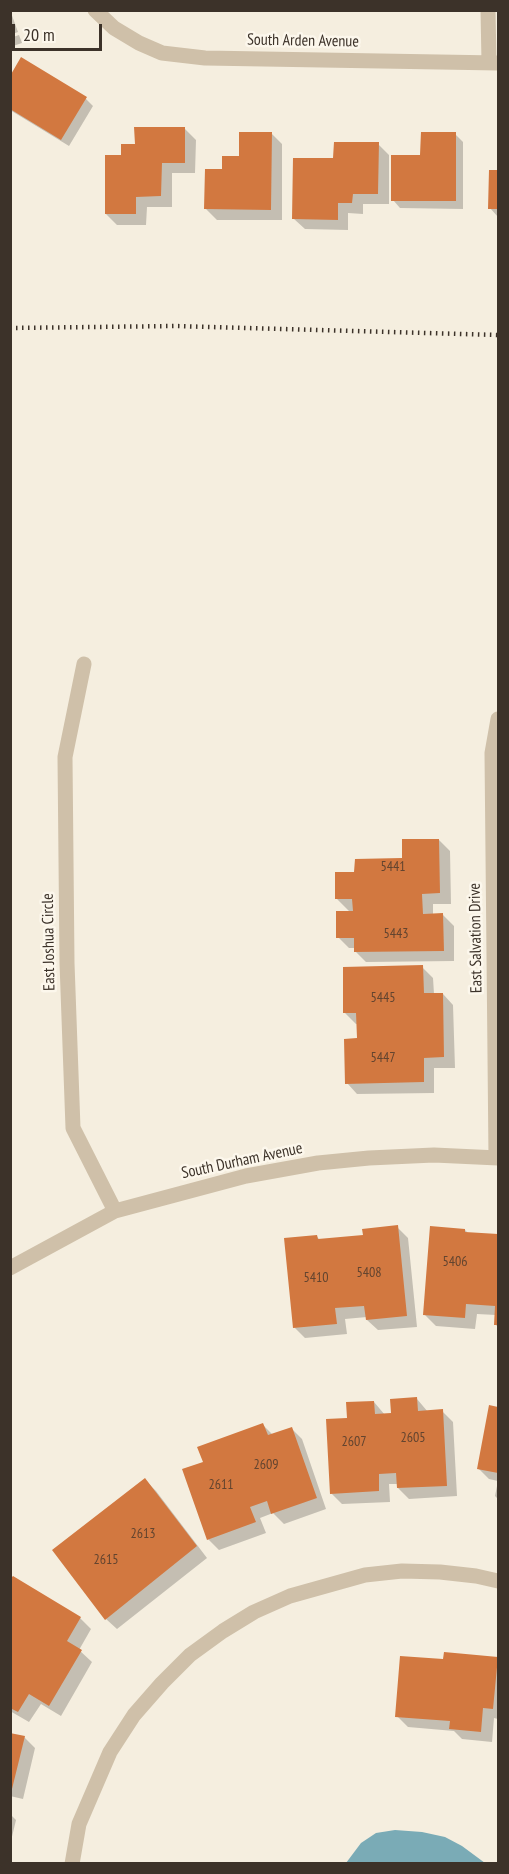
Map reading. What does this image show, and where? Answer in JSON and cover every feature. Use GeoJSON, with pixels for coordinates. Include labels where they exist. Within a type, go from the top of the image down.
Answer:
{"type":"FeatureCollection","features":[{"type":"Feature","properties":{"kind":"street","name":"South Arden Avenue"},"geometry":{"type":"LineString","coordinates":[[95,10],[114,28],[162,53],[205,58],[494,63]]}},
{"type":"Feature","properties":{"kind":"street"},"geometry":{"type":"LineString","coordinates":[[488,10],[494,63]]}},
{"type":"Feature","properties":{"kind":"street","name":"East Joshua Circle"},"geometry":{"type":"LineString","coordinates":[[84,664],[65,757],[67,963],[73,1128],[115,1211]]}},
{"type":"Feature","properties":{"kind":"street","name":"East Salvation Drive"},"geometry":{"type":"LineString","coordinates":[[497,1158],[492,753],[498,719]]}},
{"type":"Feature","properties":{"kind":"street","name":"South Durham Avenue"},"geometry":{"type":"LineString","coordinates":[[10,1268],[115,1211],[246,1176],[318,1163],[434,1155],[497,1158]]}},
{"type":"Feature","properties":{"kind":"street"},"geometry":{"type":"LineString","coordinates":[[72,1863],[80,1824],[110,1752],[135,1715],[162,1683],[190,1655],[223,1631],[254,1612],[290,1596],[365,1575],[402,1571],[440,1572],[498,1581]]}},
{"type":"Feature","properties":{"kind":"water"},"geometry":{"type":"Polygon","coordinates":[[[395,1830],[445,1837],[485,1863],[346,1863],[361,1843],[376,1833],[395,1830]]]}},
{"type":"Feature","properties":{"kind":"building"},"geometry":{"type":"Polygon","coordinates":[[[21,57],[87,97],[61,140],[10,109],[10,76],[21,57]]]}},
{"type":"Feature","properties":{"kind":"building"},"geometry":{"type":"Polygon","coordinates":[[[134,127],[185,127],[185,163],[162,163],[161,196],[136,197],[136,214],[105,214],[105,155],[121,155],[121,144],[135,144],[134,127]]]}},
{"type":"Feature","properties":{"kind":"building"},"geometry":{"type":"Polygon","coordinates":[[[239,132],[272,132],[271,210],[204,209],[205,169],[222,169],[222,156],[239,156],[239,132]]]}},
{"type":"Feature","properties":{"kind":"building"},"geometry":{"type":"Polygon","coordinates":[[[421,132],[456,132],[456,201],[391,201],[391,155],[420,155],[421,132]]]}},
{"type":"Feature","properties":{"kind":"building"},"geometry":{"type":"Polygon","coordinates":[[[334,142],[379,142],[378,194],[353,194],[352,203],[338,203],[338,220],[292,219],[293,158],[333,158],[334,142]]]}},
{"type":"Feature","properties":{"kind":"building"},"geometry":{"type":"Polygon","coordinates":[[[489,170],[498,170],[498,209],[488,209],[489,170]]]}},
{"type":"Feature","properties":{"kind":"building"},"geometry":{"type":"Polygon","coordinates":[[[402,839],[439,839],[440,893],[422,894],[423,914],[443,913],[444,951],[354,952],[354,938],[336,938],[336,911],[353,911],[352,899],[335,899],[335,872],[354,872],[355,859],[402,858],[402,839]]]}},
{"type":"Feature","properties":{"kind":"building"},"geometry":{"type":"Polygon","coordinates":[[[423,965],[424,993],[443,993],[444,1057],[424,1058],[424,1082],[345,1084],[344,1039],[357,1038],[356,1013],[343,1013],[343,967],[423,965]]]}},
{"type":"Feature","properties":{"kind":"building"},"geometry":{"type":"Polygon","coordinates":[[[398,1225],[407,1316],[366,1320],[364,1306],[335,1308],[337,1324],[293,1328],[284,1238],[317,1235],[318,1239],[363,1235],[362,1229],[398,1225]]]}},
{"type":"Feature","properties":{"kind":"building"},"geometry":{"type":"Polygon","coordinates":[[[430,1226],[465,1229],[465,1232],[498,1234],[498,1325],[494,1325],[495,1306],[466,1304],[465,1318],[423,1315],[430,1226]]]}},
{"type":"Feature","properties":{"kind":"building"},"geometry":{"type":"Polygon","coordinates":[[[417,1397],[418,1411],[443,1409],[447,1486],[397,1488],[396,1473],[379,1474],[379,1491],[330,1494],[326,1419],[347,1418],[346,1402],[374,1401],[375,1414],[391,1413],[390,1399],[417,1397]]]}},
{"type":"Feature","properties":{"kind":"building"},"geometry":{"type":"Polygon","coordinates":[[[489,1405],[498,1407],[498,1473],[477,1469],[489,1405]]]}},
{"type":"Feature","properties":{"kind":"building"},"geometry":{"type":"Polygon","coordinates":[[[263,1423],[268,1435],[292,1427],[317,1498],[271,1514],[267,1501],[250,1507],[256,1522],[207,1540],[182,1469],[203,1462],[197,1447],[263,1423]]]}},
{"type":"Feature","properties":{"kind":"building"},"geometry":{"type":"Polygon","coordinates":[[[145,1478],[197,1546],[105,1620],[52,1550],[145,1478]]]}},
{"type":"Feature","properties":{"kind":"building"},"geometry":{"type":"Polygon","coordinates":[[[13,1576],[81,1617],[67,1641],[82,1650],[49,1706],[29,1694],[18,1712],[10,1708],[10,1579],[13,1576]]]}},
{"type":"Feature","properties":{"kind":"building"},"geometry":{"type":"Polygon","coordinates":[[[444,1652],[498,1657],[493,1709],[483,1708],[481,1732],[449,1729],[450,1721],[395,1717],[400,1656],[443,1659],[444,1652]]]}},
{"type":"Feature","properties":{"kind":"building"},"geometry":{"type":"Polygon","coordinates":[[[10,1733],[25,1736],[12,1789],[10,1789],[10,1733]]]}},
{"type":"Feature","properties":{"kind":"railway"},"geometry":{"type":"LineString","coordinates":[[10,328],[175,326],[498,335]]}}]}
